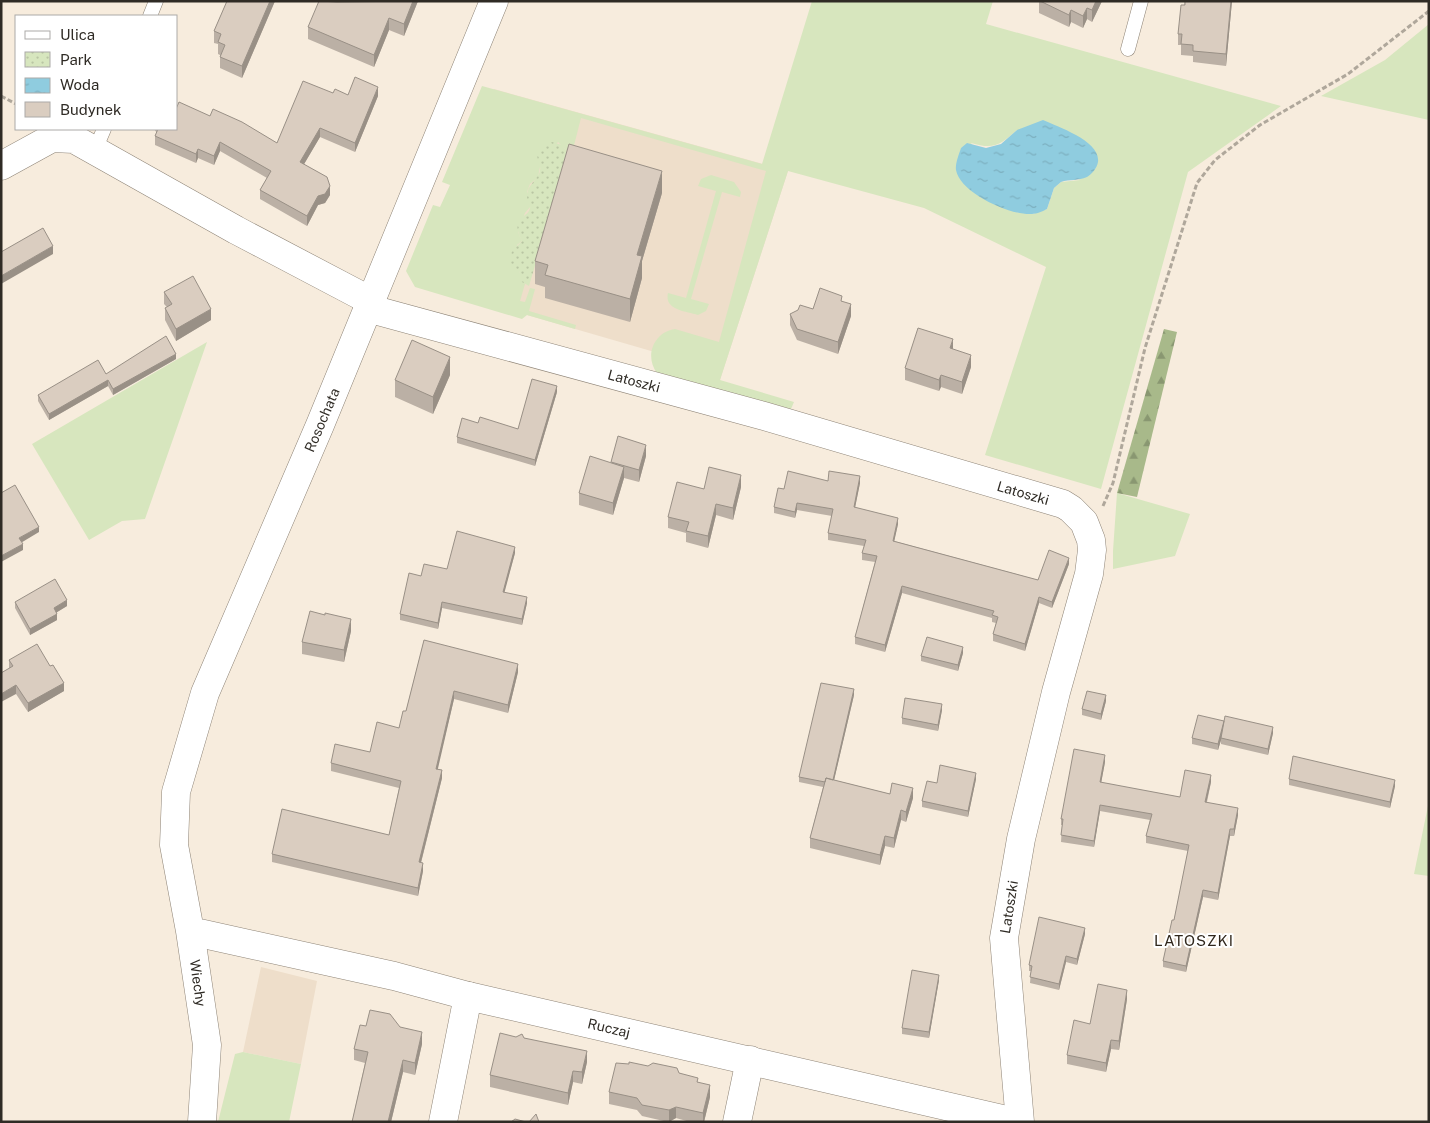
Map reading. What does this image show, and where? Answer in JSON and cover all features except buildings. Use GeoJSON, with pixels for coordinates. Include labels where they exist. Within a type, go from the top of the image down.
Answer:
{"type":"FeatureCollection","features":[{"type":"Feature","properties":{"kind":"street","name":"Rosochata"},"geometry":{"type":"LineString","coordinates":[[174,845],[176,792],[205,694],[320,425],[494,1]]}},
{"type":"Feature","properties":{"kind":"street","name":"Latoszki"},"geometry":{"type":"LineString","coordinates":[[1,166],[52,138],[74,140],[99,139],[244,235],[369,305],[764,416],[1063,504],[1078,514],[1088,529],[1092,550],[1089,574],[1056,692],[1023,830],[1004,938],[1020,1122]]}},
{"type":"Feature","properties":{"kind":"street","name":"Wiechy"},"geometry":{"type":"LineString","coordinates":[[174,845],[190,931],[207,1045],[202,1122]]}},
{"type":"Feature","properties":{"kind":"street","name":"Ruczaj"},"geometry":{"type":"LineString","coordinates":[[190,931],[394,976],[468,996],[1015,1122]]}},
{"type":"Feature","properties":{"kind":"street"},"geometry":{"type":"LineString","coordinates":[[443,1122],[468,996]]}},
{"type":"Feature","properties":{"kind":"street"},"geometry":{"type":"LineString","coordinates":[[737,1122],[750,1060]]}},
{"type":"Feature","properties":{"kind":"lane"},"geometry":{"type":"LineString","coordinates":[[150,15],[156,1]]}},
{"type":"Feature","properties":{"kind":"lane"},"geometry":{"type":"LineString","coordinates":[[1128,49],[1142,1]]}},
{"type":"Feature","properties":{"kind":"path"},"geometry":{"type":"LineString","coordinates":[[1088,529],[1101,511],[1112,483],[1145,348],[1197,182],[1216,160],[1260,125],[1348,74],[1429,11]]}},
{"type":"Feature","properties":{"kind":"path"},"geometry":{"type":"LineString","coordinates":[[1,96],[15,103]]}},
{"type":"Feature","properties":{"kind":"shaded area"},"geometry":{"type":"Polygon","coordinates":[[[494,89],[788,171],[720,380],[658,353],[417,283],[494,89]]]}},
{"type":"Feature","properties":{"kind":"shaded area"},"geometry":{"type":"Polygon","coordinates":[[[261,967],[317,981],[301,1064],[243,1052],[261,967]]]}},
{"type":"Feature","properties":{"kind":"green space"},"geometry":{"type":"Polygon","coordinates":[[[812,1],[993,1],[986,24],[1281,106],[1188,172],[1101,489],[985,455],[1046,267],[924,208],[788,171],[720,380],[794,402],[791,409],[657,373],[651,359],[651,352],[657,340],[668,331],[675,329],[719,342],[766,171],[581,118],[570,161],[567,151],[558,142],[540,167],[538,177],[530,184],[527,192],[531,206],[525,213],[518,232],[522,241],[517,245],[519,271],[525,284],[520,301],[525,302],[530,288],[535,289],[529,311],[576,325],[575,329],[527,315],[522,319],[415,287],[406,271],[433,205],[440,207],[450,185],[442,182],[482,86],[762,164],[812,1]],[[1017,130],[996,145],[986,146],[971,143],[1015,212],[1033,214],[1047,209],[1054,188],[1061,182],[1080,180],[1017,130]]]}},
{"type":"Feature","properties":{"kind":"green space"},"geometry":{"type":"Polygon","coordinates":[[[1429,24],[1429,120],[1321,96],[1385,60],[1429,24]]]}},
{"type":"Feature","properties":{"kind":"green space"},"geometry":{"type":"Polygon","coordinates":[[[552,142],[562,145],[568,153],[529,286],[522,282],[519,271],[511,265],[510,257],[512,251],[522,241],[517,227],[520,219],[530,208],[527,196],[528,190],[540,171],[537,156],[546,144],[552,142]]]}},
{"type":"Feature","properties":{"kind":"green space"},"geometry":{"type":"Polygon","coordinates":[[[711,175],[734,182],[741,192],[740,197],[722,192],[691,299],[709,304],[706,311],[698,315],[672,306],[669,303],[668,293],[686,298],[716,191],[698,186],[701,179],[711,175]]]}},
{"type":"Feature","properties":{"kind":"green space"},"geometry":{"type":"Polygon","coordinates":[[[1164,329],[1177,332],[1137,497],[1117,493],[1164,329]]]}},
{"type":"Feature","properties":{"kind":"green space"},"geometry":{"type":"Polygon","coordinates":[[[207,342],[145,519],[122,521],[89,540],[32,444],[207,342]]]}},
{"type":"Feature","properties":{"kind":"green space"},"geometry":{"type":"Polygon","coordinates":[[[1117,493],[1190,514],[1175,556],[1113,569],[1117,493]]]}},
{"type":"Feature","properties":{"kind":"green space"},"geometry":{"type":"Polygon","coordinates":[[[1429,801],[1429,876],[1414,874],[1429,801]]]}},
{"type":"Feature","properties":{"kind":"green space"},"geometry":{"type":"Polygon","coordinates":[[[243,1052],[301,1064],[289,1122],[218,1122],[235,1054],[243,1052]]]}},
{"type":"Feature","properties":{"kind":"water"},"geometry":{"type":"Polygon","coordinates":[[[1043,120],[1086,141],[1097,154],[1098,162],[1094,171],[1087,177],[1061,182],[1054,188],[1047,209],[1032,214],[1023,214],[1000,207],[976,195],[960,179],[956,170],[957,162],[961,148],[967,143],[986,148],[1001,144],[1017,130],[1043,120]]]}},
{"type":"Feature","properties":{"kind":"district","name":"LATOSZKI"},"geometry":{"type":"Point","coordinates":[1194,940]}}]}
